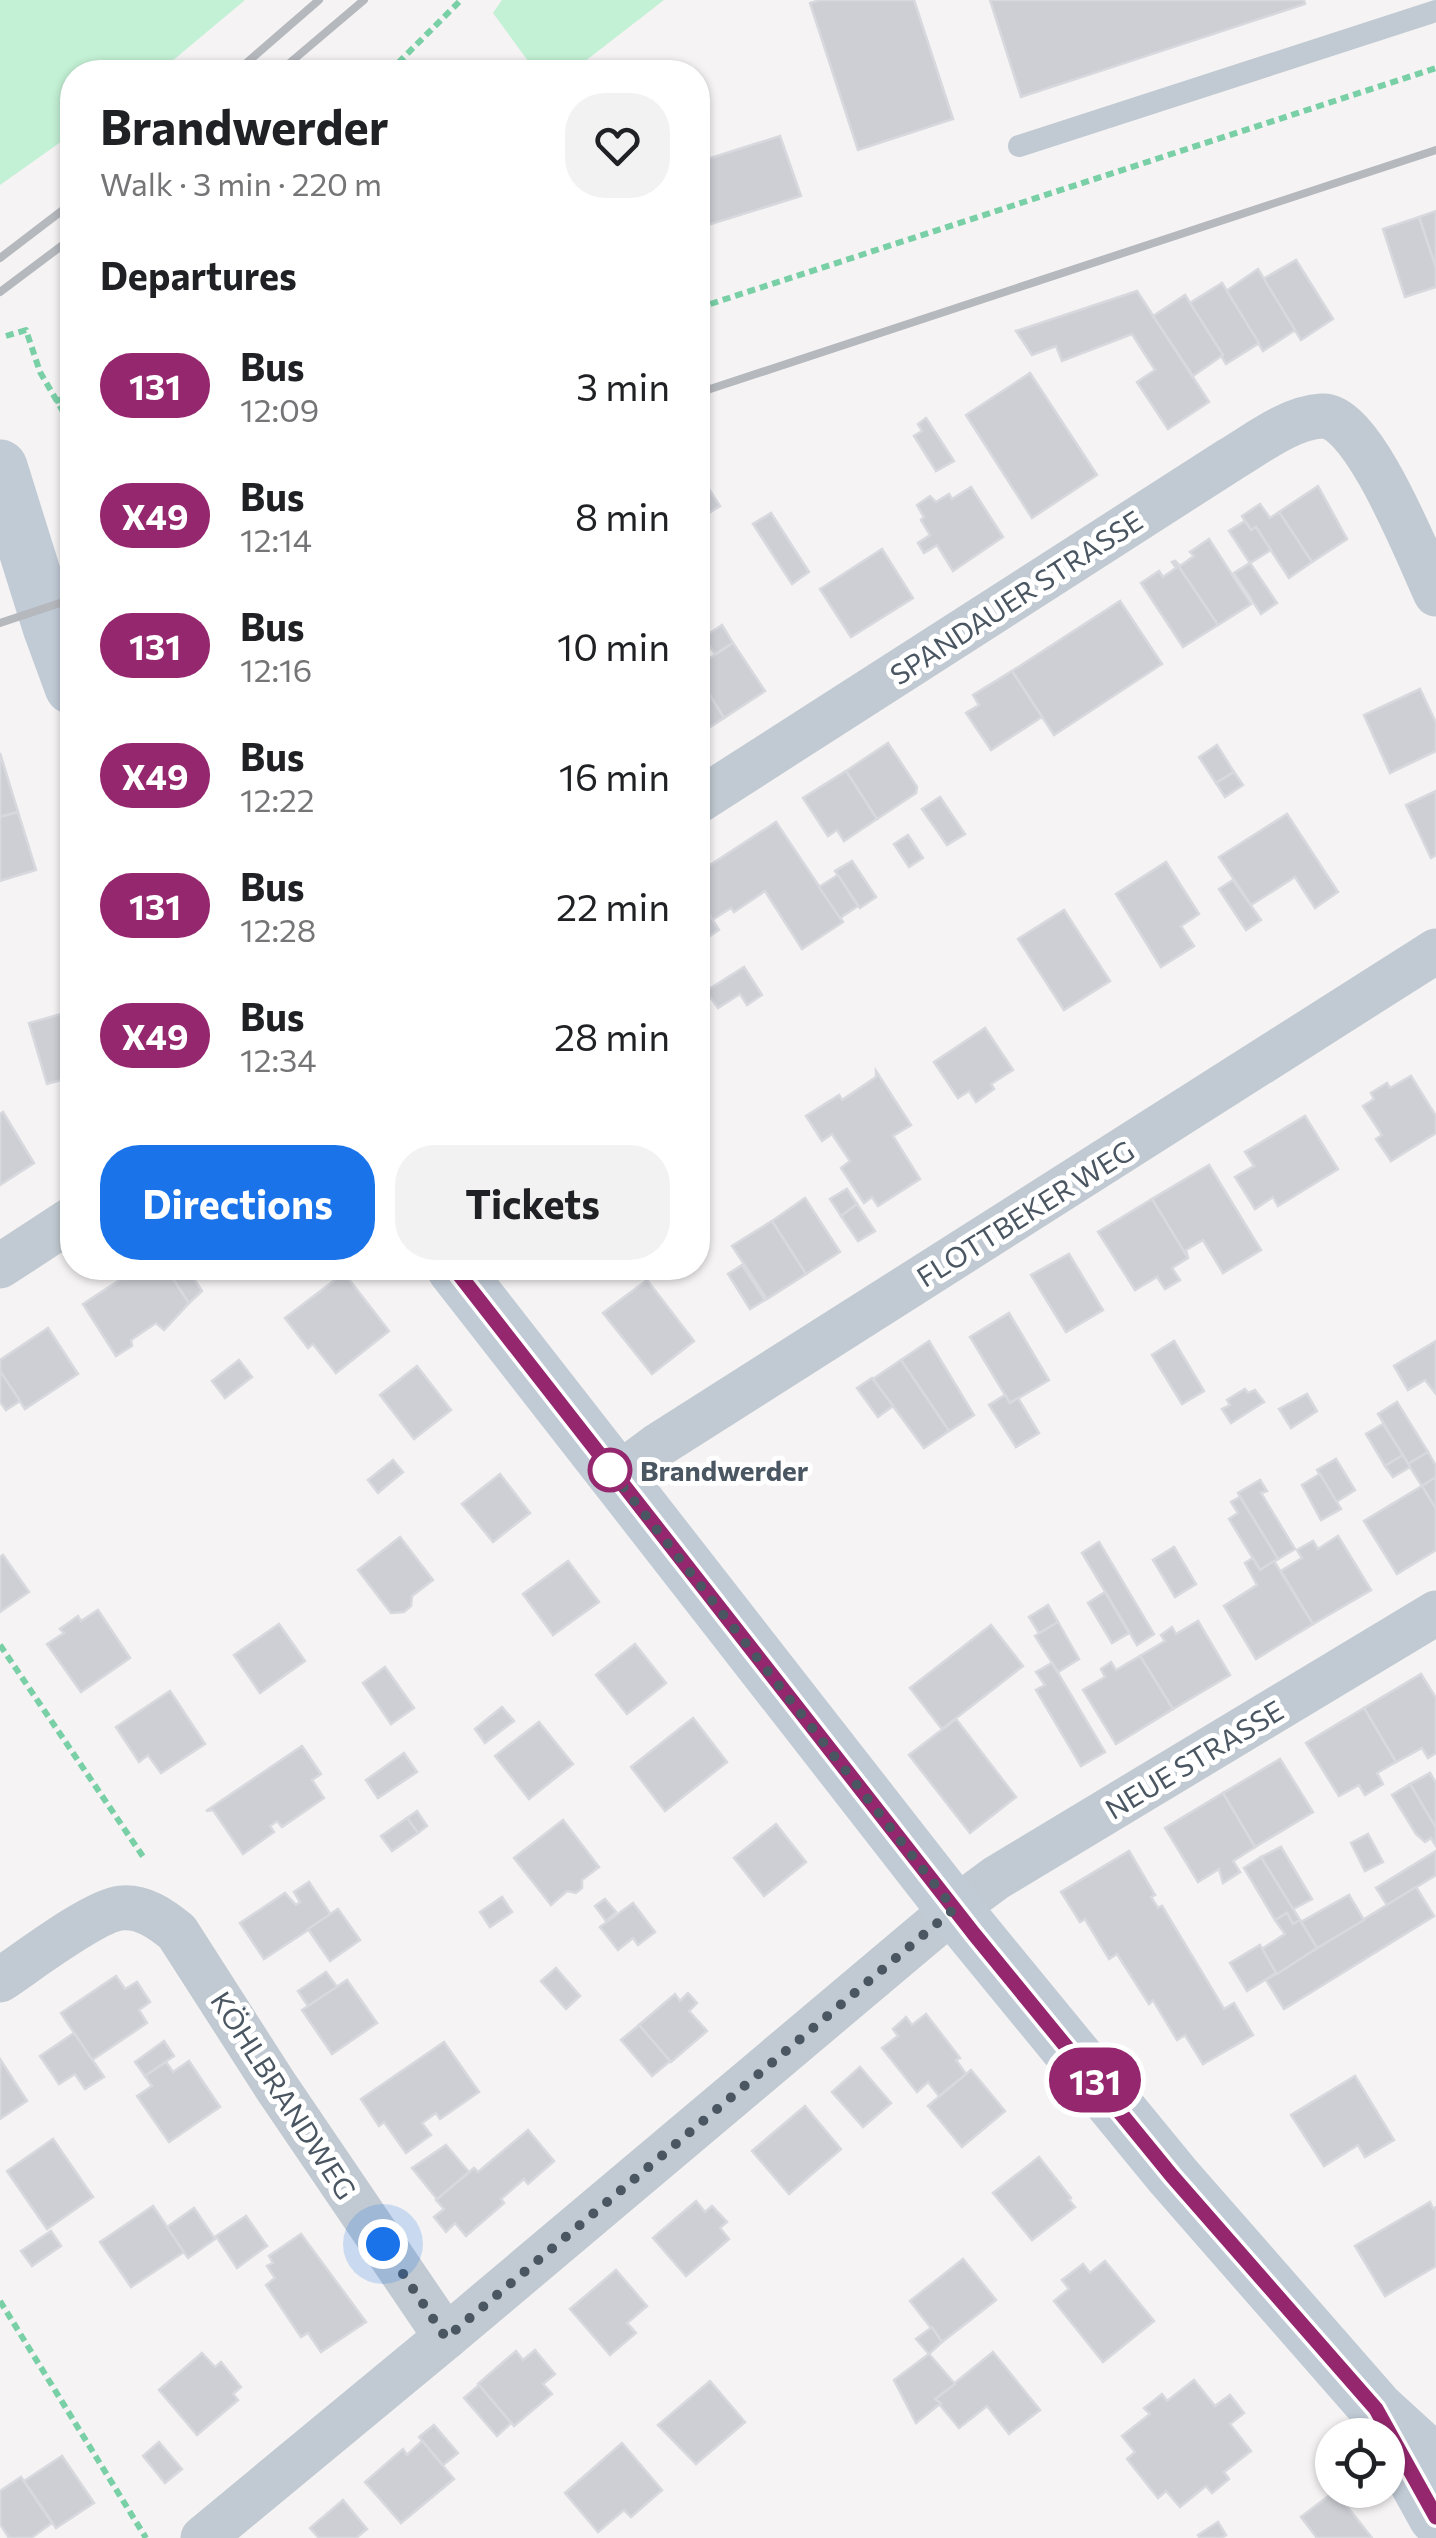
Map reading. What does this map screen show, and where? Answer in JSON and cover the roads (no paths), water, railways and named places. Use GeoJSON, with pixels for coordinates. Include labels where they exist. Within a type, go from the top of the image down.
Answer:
{"type":"FeatureCollection","features":[{"type":"Feature","properties":{"kind":"street","name":"SPANDAUER STRASSE"},"geometry":{"type":"LineString","coordinates":[[710,793],[1231,459],[1295,422],[1325,415],[1341,420],[1368,452],[1436,594]]}},
{"type":"Feature","properties":{"kind":"street"},"geometry":{"type":"LineString","coordinates":[[0,467],[60,654]]}},
{"type":"Feature","properties":{"kind":"street","name":"FLOTTBEKER WEG"},"geometry":{"type":"LineString","coordinates":[[615,1477],[1436,951]]}},
{"type":"Feature","properties":{"kind":"street"},"geometry":{"type":"LineString","coordinates":[[0,1266],[60,1227]]}},
{"type":"Feature","properties":{"kind":"street"},"geometry":{"type":"LineString","coordinates":[[463,1280],[954,1909],[1172,2176],[1376,2409],[1436,2463]]}},
{"type":"Feature","properties":{"kind":"street","name":"NEUE STRASSE"},"geometry":{"type":"LineString","coordinates":[[203,2538],[954,1909],[996,1878],[1436,1613]]}},
{"type":"Feature","properties":{"kind":"street","name":"KÖHLBRANDWEG"},"geometry":{"type":"LineString","coordinates":[[0,1980],[100,1915],[121,1908],[147,1912],[177,1932],[446,2338]]}},
{"type":"Feature","properties":{"kind":"street"},"geometry":{"type":"LineString","coordinates":[[1376,2409],[1436,2517]]}},
{"type":"Feature","properties":{"kind":"lane"},"geometry":{"type":"LineString","coordinates":[[1019,146],[1436,12]]}},
{"type":"Feature","properties":{"kind":"railway"},"geometry":{"type":"LineString","coordinates":[[250,60],[319,0]]}},
{"type":"Feature","properties":{"kind":"railway"},"geometry":{"type":"LineString","coordinates":[[293,60],[364,0]]}},
{"type":"Feature","properties":{"kind":"railway"},"geometry":{"type":"LineString","coordinates":[[710,389],[1436,150]]}},
{"type":"Feature","properties":{"kind":"railway"},"geometry":{"type":"LineString","coordinates":[[0,258],[60,212]]}},
{"type":"Feature","properties":{"kind":"railway"},"geometry":{"type":"LineString","coordinates":[[0,292],[60,247]]}},
{"type":"Feature","properties":{"kind":"railway"},"geometry":{"type":"LineString","coordinates":[[0,623],[60,603]]}},
{"type":"Feature","properties":{"kind":"place","name":"Brandwerder"},"geometry":{"type":"Point","coordinates":[610,1470]}}]}
